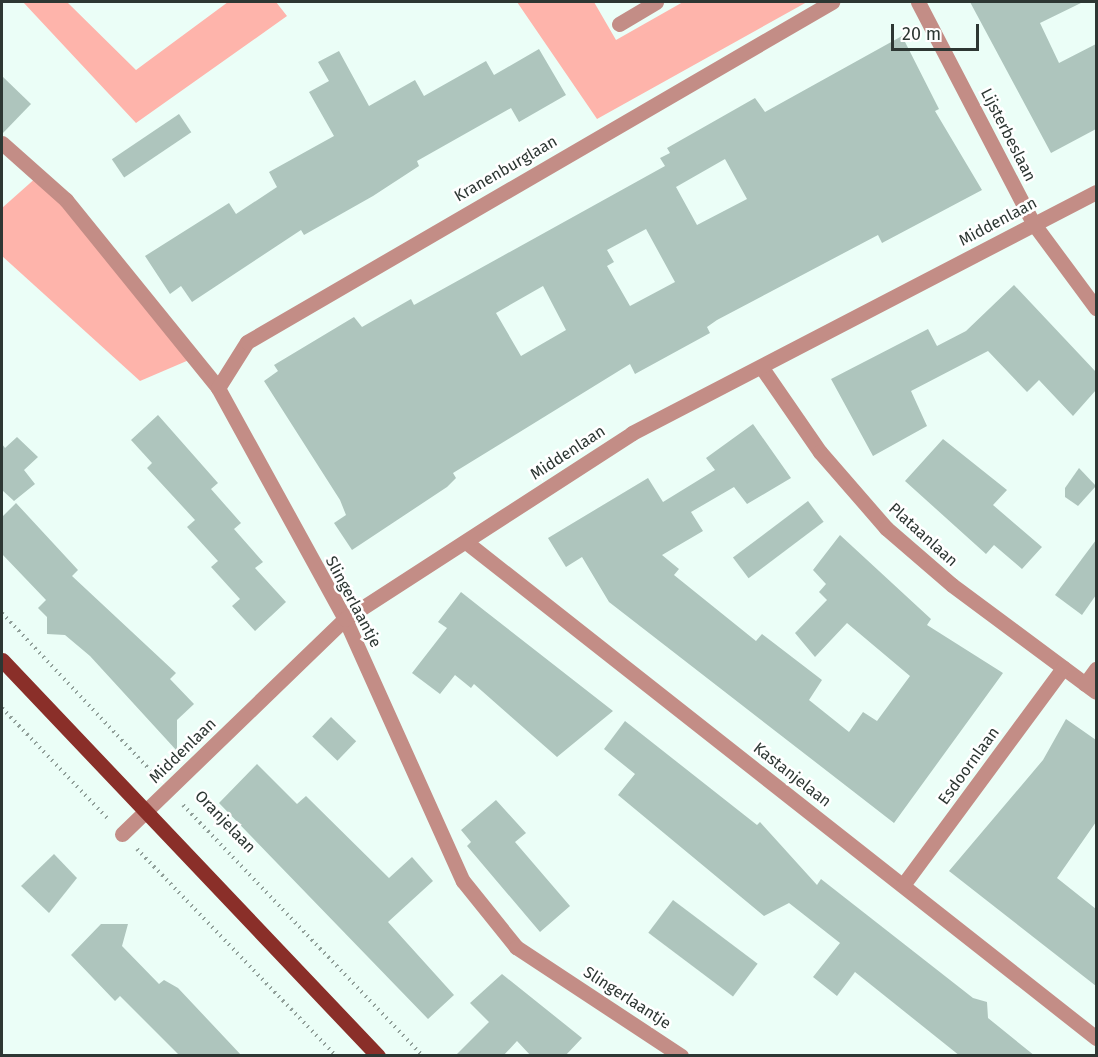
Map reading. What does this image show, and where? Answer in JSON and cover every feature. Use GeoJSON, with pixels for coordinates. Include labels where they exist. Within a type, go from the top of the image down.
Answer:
{"type":"FeatureCollection","features":[{"type":"Feature","properties":{"kind":"main road"},"geometry":{"type":"LineString","coordinates":[[2,660],[378,1056]]}},
{"type":"Feature","properties":{"kind":"street"},"geometry":{"type":"LineString","coordinates":[[619,24],[656,2]]}},
{"type":"Feature","properties":{"kind":"street","name":"Kranenburglaan"},"geometry":{"type":"LineString","coordinates":[[218,388],[247,342],[832,2]]}},
{"type":"Feature","properties":{"kind":"street","name":"Lijsterbeslaan"},"geometry":{"type":"LineString","coordinates":[[918,2],[1033,223],[1096,308]]}},
{"type":"Feature","properties":{"kind":"street","name":"Slingerlaantje"},"geometry":{"type":"LineString","coordinates":[[2,143],[66,200],[218,388],[345,619],[463,881],[516,947],[681,1056]]}},
{"type":"Feature","properties":{"kind":"street","name":"Middenlaan"},"geometry":{"type":"LineString","coordinates":[[122,834],[345,619],[632,433],[762,368],[1033,223],[1096,192]]}},
{"type":"Feature","properties":{"kind":"street","name":"Plataanlaan"},"geometry":{"type":"LineString","coordinates":[[762,368],[820,452],[886,528],[1091,688]]}},
{"type":"Feature","properties":{"kind":"street","name":"Kastanjelaan"},"geometry":{"type":"LineString","coordinates":[[466,542],[1096,1038]]}},
{"type":"Feature","properties":{"kind":"street","name":"Esdoornlaan"},"geometry":{"type":"LineString","coordinates":[[903,885],[1063,668]]}},
{"type":"Feature","properties":{"kind":"street"},"geometry":{"type":"LineString","coordinates":[[1091,688],[1096,669]]}},
{"type":"Feature","properties":{"kind":"path","name":"Oranjelaan"},"geometry":{"type":"LineString","coordinates":[[2,613],[423,1056]]}},
{"type":"Feature","properties":{"kind":"path"},"geometry":{"type":"LineString","coordinates":[[2,708],[336,1056]]}},
{"type":"Feature","properties":{"kind":"shaded area"},"geometry":{"type":"Polygon","coordinates":[[[23,2],[67,2],[136,70],[228,2],[276,2],[287,16],[136,123],[23,2]]]}},
{"type":"Feature","properties":{"kind":"shaded area"},"geometry":{"type":"Polygon","coordinates":[[[517,2],[594,2],[616,40],[683,2],[807,2],[597,119],[517,2]]]}},
{"type":"Feature","properties":{"kind":"shaded area"},"geometry":{"type":"Polygon","coordinates":[[[38,176],[189,360],[140,381],[2,256],[2,208],[38,176]]]}},
{"type":"Feature","properties":{"kind":"building"},"geometry":{"type":"Polygon","coordinates":[[[970,2],[1083,2],[1040,23],[1059,63],[1096,44],[1096,129],[1051,153],[970,2]]]}},
{"type":"Feature","properties":{"kind":"building"},"geometry":{"type":"Polygon","coordinates":[[[902,36],[939,109],[935,111],[982,190],[882,243],[878,235],[717,320],[707,327],[710,333],[635,374],[630,364],[453,473],[456,478],[447,487],[352,550],[334,523],[346,515],[340,500],[264,381],[278,371],[274,365],[354,317],[362,327],[411,299],[414,305],[665,166],[660,158],[670,153],[667,148],[755,98],[765,112],[902,36]],[[725,159],[676,187],[697,225],[747,199],[725,159]],[[646,229],[607,250],[614,262],[607,266],[630,306],[675,282],[646,229]],[[543,286],[496,313],[521,356],[566,330],[543,286]]]}},
{"type":"Feature","properties":{"kind":"building"},"geometry":{"type":"Polygon","coordinates":[[[539,49],[566,95],[519,122],[511,108],[417,161],[419,166],[373,196],[304,235],[301,230],[192,302],[181,286],[170,294],[145,256],[229,203],[236,214],[277,187],[269,172],[334,136],[309,92],[329,81],[318,62],[339,51],[369,106],[415,80],[424,96],[486,61],[494,75],[539,49]]]}},
{"type":"Feature","properties":{"kind":"building"},"geometry":{"type":"Polygon","coordinates":[[[2,76],[31,104],[2,134],[2,76]]]}},
{"type":"Feature","properties":{"kind":"building"},"geometry":{"type":"Polygon","coordinates":[[[179,114],[191,132],[124,178],[112,159],[179,114]]]}},
{"type":"Feature","properties":{"kind":"building"},"geometry":{"type":"Polygon","coordinates":[[[1014,285],[1096,372],[1096,390],[1073,416],[1039,380],[1027,392],[988,351],[911,391],[927,426],[873,456],[831,379],[928,329],[937,346],[966,331],[1014,285]]]}},
{"type":"Feature","properties":{"kind":"building"},"geometry":{"type":"Polygon","coordinates":[[[158,415],[218,483],[211,489],[241,523],[234,529],[263,562],[255,568],[286,602],[255,631],[232,606],[240,599],[211,567],[218,561],[187,527],[195,520],[147,468],[152,463],[131,440],[158,415]]]}},
{"type":"Feature","properties":{"kind":"building"},"geometry":{"type":"Polygon","coordinates":[[[753,424],[791,478],[747,504],[734,487],[691,512],[703,531],[662,555],[679,569],[674,575],[756,641],[762,634],[822,680],[809,700],[849,732],[863,712],[877,721],[910,676],[847,623],[815,657],[795,633],[827,600],[819,592],[826,584],[813,570],[840,535],[931,619],[927,625],[1003,673],[894,823],[609,602],[582,557],[566,567],[548,538],[648,478],[663,502],[715,470],[706,458],[753,424]]]}},
{"type":"Feature","properties":{"kind":"building"},"geometry":{"type":"Polygon","coordinates":[[[17,437],[38,457],[24,470],[35,484],[14,501],[2,490],[2,444],[5,448],[17,437]]]}},
{"type":"Feature","properties":{"kind":"building"},"geometry":{"type":"Polygon","coordinates":[[[943,439],[1007,490],[993,505],[1042,547],[1022,569],[994,545],[986,554],[905,481],[943,439]]]}},
{"type":"Feature","properties":{"kind":"building"},"geometry":{"type":"Polygon","coordinates":[[[1079,468],[1096,486],[1078,506],[1065,497],[1065,488],[1079,468]]]}},
{"type":"Feature","properties":{"kind":"building"},"geometry":{"type":"Polygon","coordinates":[[[808,501],[824,522],[749,578],[733,558],[808,501]]]}},
{"type":"Feature","properties":{"kind":"building"},"geometry":{"type":"Polygon","coordinates":[[[16,503],[78,570],[72,576],[176,673],[170,679],[194,704],[177,720],[177,751],[90,656],[65,635],[47,634],[47,617],[38,608],[46,600],[2,554],[2,517],[16,503]]]}},
{"type":"Feature","properties":{"kind":"building"},"geometry":{"type":"Polygon","coordinates":[[[1096,540],[1096,595],[1082,615],[1055,595],[1096,540]]]}},
{"type":"Feature","properties":{"kind":"building"},"geometry":{"type":"Polygon","coordinates":[[[461,592],[613,711],[557,757],[474,684],[471,688],[455,675],[440,694],[412,673],[447,628],[438,622],[461,592]]]}},
{"type":"Feature","properties":{"kind":"building"},"geometry":{"type":"Polygon","coordinates":[[[331,717],[356,741],[337,761],[312,736],[331,717]]]}},
{"type":"Feature","properties":{"kind":"building"},"geometry":{"type":"Polygon","coordinates":[[[1066,719],[1096,740],[1096,822],[1057,878],[1096,909],[1096,986],[949,871],[1043,760],[1066,719]]]}},
{"type":"Feature","properties":{"kind":"building"},"geometry":{"type":"Polygon","coordinates":[[[625,721],[757,825],[760,822],[817,885],[821,879],[973,998],[987,1002],[988,1018],[1035,1056],[960,1056],[855,972],[837,996],[813,977],[840,943],[789,903],[764,916],[618,795],[635,774],[604,749],[625,721]]]}},
{"type":"Feature","properties":{"kind":"building"},"geometry":{"type":"Polygon","coordinates":[[[257,764],[297,804],[306,796],[389,878],[412,857],[433,881],[388,922],[454,995],[428,1019],[219,803],[257,764]]]}},
{"type":"Feature","properties":{"kind":"building"},"geometry":{"type":"Polygon","coordinates":[[[496,800],[526,833],[515,842],[570,906],[540,932],[467,846],[471,842],[461,830],[496,800]]]}},
{"type":"Feature","properties":{"kind":"building"},"geometry":{"type":"Polygon","coordinates":[[[54,854],[77,878],[49,913],[21,886],[54,854]]]}},
{"type":"Feature","properties":{"kind":"building"},"geometry":{"type":"Polygon","coordinates":[[[673,900],[758,964],[733,997],[648,933],[673,900]]]}},
{"type":"Feature","properties":{"kind":"building"},"geometry":{"type":"Polygon","coordinates":[[[101,924],[128,924],[122,946],[159,984],[164,980],[178,988],[242,1056],[180,1056],[120,996],[115,1001],[71,955],[101,924]]]}},
{"type":"Feature","properties":{"kind":"building"},"geometry":{"type":"Polygon","coordinates":[[[502,974],[582,1038],[565,1056],[531,1056],[517,1041],[503,1056],[455,1056],[489,1022],[470,1003],[502,974]]]}}]}
